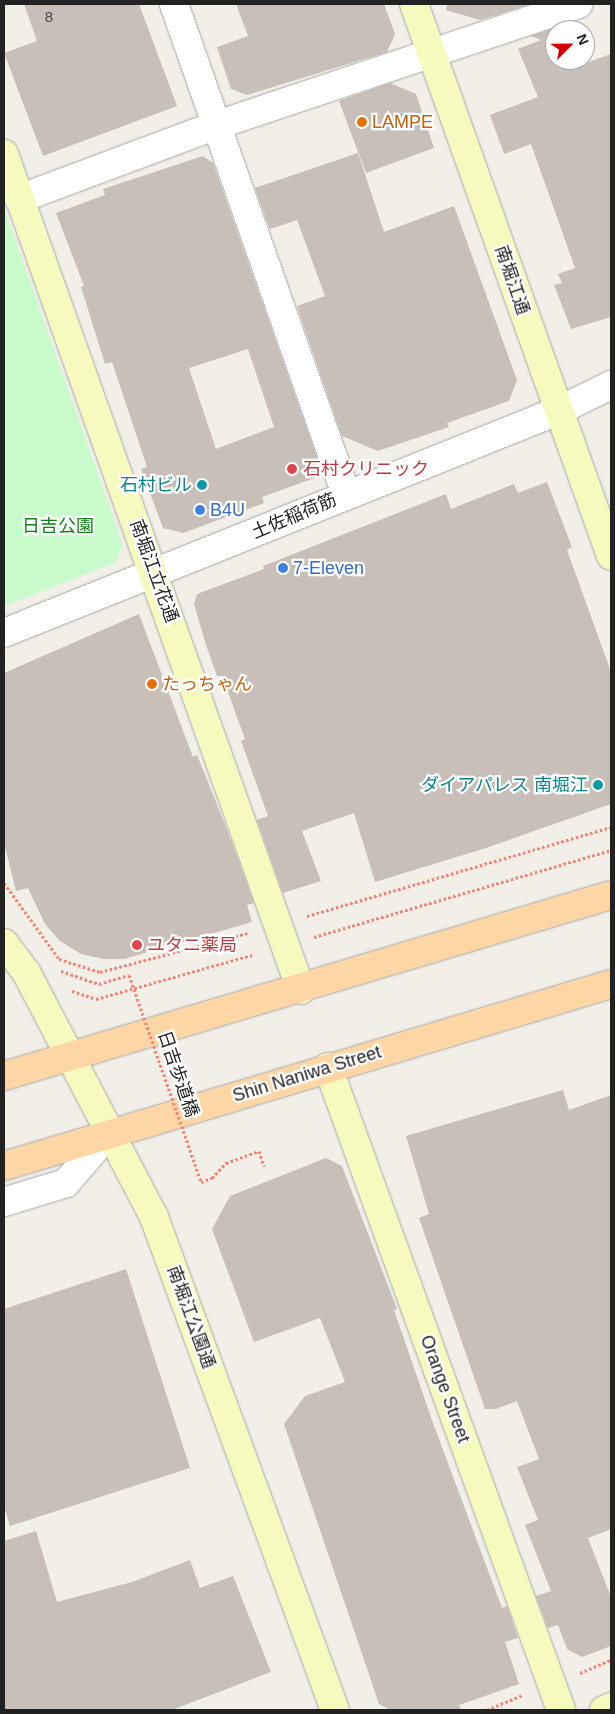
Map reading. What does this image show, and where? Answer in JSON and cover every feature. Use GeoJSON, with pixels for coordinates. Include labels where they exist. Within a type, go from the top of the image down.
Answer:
{"type":"FeatureCollection","features":[{"type":"Feature","properties":{"kind":"main road"},"geometry":{"type":"LineString","coordinates":[[4,1076],[302,990],[611,895]]}},
{"type":"Feature","properties":{"kind":"main road","name":"Shin Naniwa Street"},"geometry":{"type":"LineString","coordinates":[[4,1166],[328,1067],[611,984]]}},
{"type":"Feature","properties":{"kind":"street"},"geometry":{"type":"LineString","coordinates":[[174,4],[346,494]]}},
{"type":"Feature","properties":{"kind":"street","name":"南堀江通"},"geometry":{"type":"LineString","coordinates":[[414,4],[558,412],[611,556]]}},
{"type":"Feature","properties":{"kind":"street"},"geometry":{"type":"LineString","coordinates":[[19,199],[217,125],[578,4]]}},
{"type":"Feature","properties":{"kind":"street","name":"南堀江立花通"},"geometry":{"type":"LineString","coordinates":[[4,154],[302,990]]}},
{"type":"Feature","properties":{"kind":"street","name":"土佐稲荷筋"},"geometry":{"type":"LineString","coordinates":[[4,633],[155,574],[346,494],[558,412],[611,385]]}},
{"type":"Feature","properties":{"kind":"street","name":"南堀江公園通"},"geometry":{"type":"LineString","coordinates":[[4,943],[27,974],[154,1217],[335,1710]]}},
{"type":"Feature","properties":{"kind":"street","name":"Orange Street"},"geometry":{"type":"LineString","coordinates":[[328,1067],[561,1710]]}},
{"type":"Feature","properties":{"kind":"street"},"geometry":{"type":"LineString","coordinates":[[4,1202],[66,1183],[110,1133]]}},
{"type":"Feature","properties":{"kind":"street"},"geometry":{"type":"LineString","coordinates":[[604,1710],[611,1707]]}},
{"type":"Feature","properties":{"kind":"path"},"geometry":{"type":"LineString","coordinates":[[70,990],[96,999],[282,935],[611,827]]}},
{"type":"Feature","properties":{"kind":"path"},"geometry":{"type":"LineString","coordinates":[[4,883],[59,959],[100,972],[282,935],[611,850]]}},
{"type":"Feature","properties":{"kind":"path","name":"日吉歩道橋"},"geometry":{"type":"LineString","coordinates":[[68,973],[99,984],[129,975],[201,1182],[212,1178],[226,1163],[259,1151],[264,1166]]}},
{"type":"Feature","properties":{"kind":"green space","name":"日吉公園"},"geometry":{"type":"Polygon","coordinates":[[[4,208],[123,545],[115,563],[4,606],[4,208]]]}},
{"type":"Feature","properties":{"kind":"building"},"geometry":{"type":"Polygon","coordinates":[[[24,4],[139,4],[177,106],[43,156],[4,53],[37,41],[24,4]]]}},
{"type":"Feature","properties":{"kind":"building"},"geometry":{"type":"Polygon","coordinates":[[[236,4],[384,4],[395,34],[387,52],[247,95],[231,89],[217,47],[248,36],[236,4]]]}},
{"type":"Feature","properties":{"kind":"building"},"geometry":{"type":"Polygon","coordinates":[[[447,4],[530,4],[480,20],[446,10],[447,4]]]}},
{"type":"Feature","properties":{"kind":"building"},"geometry":{"type":"Polygon","coordinates":[[[545,31],[545,70],[595,70],[595,60],[611,54],[611,317],[571,329],[554,285],[562,283],[558,274],[575,268],[531,144],[504,154],[490,115],[538,97],[518,49],[541,40],[531,36],[545,31]]]}},
{"type":"Feature","properties":{"kind":"building"},"geometry":{"type":"Polygon","coordinates":[[[390,83],[416,94],[434,148],[366,173],[339,101],[390,83]]]}},
{"type":"Feature","properties":{"kind":"building"},"geometry":{"type":"Polygon","coordinates":[[[358,153],[384,232],[454,206],[517,380],[509,401],[447,423],[449,427],[378,451],[342,436],[297,306],[325,296],[297,220],[270,229],[255,188],[358,153]]]}},
{"type":"Feature","properties":{"kind":"building"},"geometry":{"type":"Polygon","coordinates":[[[203,156],[213,163],[323,475],[262,497],[264,503],[183,533],[163,528],[141,469],[147,467],[112,362],[105,364],[81,287],[84,286],[56,213],[105,195],[103,189],[203,156]],[[248,349],[189,368],[216,449],[274,427],[248,349]]]}},
{"type":"Feature","properties":{"kind":"building"},"geometry":{"type":"Polygon","coordinates":[[[547,482],[572,547],[567,550],[611,672],[611,804],[486,848],[375,882],[354,813],[302,831],[321,881],[283,893],[257,820],[268,816],[241,741],[245,739],[222,676],[217,676],[206,645],[194,604],[197,594],[264,569],[263,566],[446,494],[451,509],[514,484],[518,493],[547,482]]]}},
{"type":"Feature","properties":{"kind":"building"},"geometry":{"type":"Polygon","coordinates":[[[139,614],[193,757],[197,755],[254,903],[247,905],[252,922],[124,959],[104,959],[81,954],[60,941],[45,924],[28,888],[16,891],[4,843],[4,673],[139,614]]]}},
{"type":"Feature","properties":{"kind":"building"},"geometry":{"type":"Polygon","coordinates":[[[563,1090],[569,1110],[611,1095],[611,1529],[588,1538],[611,1597],[611,1646],[582,1657],[567,1649],[558,1625],[548,1628],[536,1596],[551,1591],[525,1525],[538,1520],[517,1467],[539,1459],[517,1401],[496,1409],[485,1409],[419,1218],[429,1214],[406,1136],[563,1090]]]}},
{"type":"Feature","properties":{"kind":"building"},"geometry":{"type":"Polygon","coordinates":[[[326,1158],[342,1166],[397,1309],[394,1310],[433,1423],[502,1608],[507,1606],[518,1638],[505,1642],[519,1684],[459,1705],[461,1710],[390,1710],[379,1704],[284,1424],[305,1396],[345,1382],[320,1318],[254,1342],[212,1229],[230,1196],[326,1158]]]}},
{"type":"Feature","properties":{"kind":"building"},"geometry":{"type":"Polygon","coordinates":[[[126,1269],[190,1468],[10,1526],[4,1506],[4,1309],[126,1269]]]}},
{"type":"Feature","properties":{"kind":"building"},"geometry":{"type":"Polygon","coordinates":[[[36,1531],[57,1602],[132,1582],[190,1560],[200,1588],[233,1576],[271,1672],[172,1710],[4,1710],[4,1541],[36,1531]]]}},
{"type":"Feature","properties":{"kind":"place","name":"LAMPE"},"geometry":{"type":"Point","coordinates":[362,122]}},
{"type":"Feature","properties":{"kind":"place","name":"石村クリニック"},"geometry":{"type":"Point","coordinates":[292,469]}},
{"type":"Feature","properties":{"kind":"place","name":"石村ビル"},"geometry":{"type":"Point","coordinates":[202,485]}},
{"type":"Feature","properties":{"kind":"place","name":"B4U"},"geometry":{"type":"Point","coordinates":[200,510]}},
{"type":"Feature","properties":{"kind":"place","name":"7-Eleven"},"geometry":{"type":"Point","coordinates":[283,568]}},
{"type":"Feature","properties":{"kind":"place","name":"たっちゃん"},"geometry":{"type":"Point","coordinates":[152,684]}},
{"type":"Feature","properties":{"kind":"place","name":"ダイアパレス 南堀江"},"geometry":{"type":"Point","coordinates":[598,785]}},
{"type":"Feature","properties":{"kind":"place","name":"ユタニ薬局"},"geometry":{"type":"Point","coordinates":[137,945]}}]}
